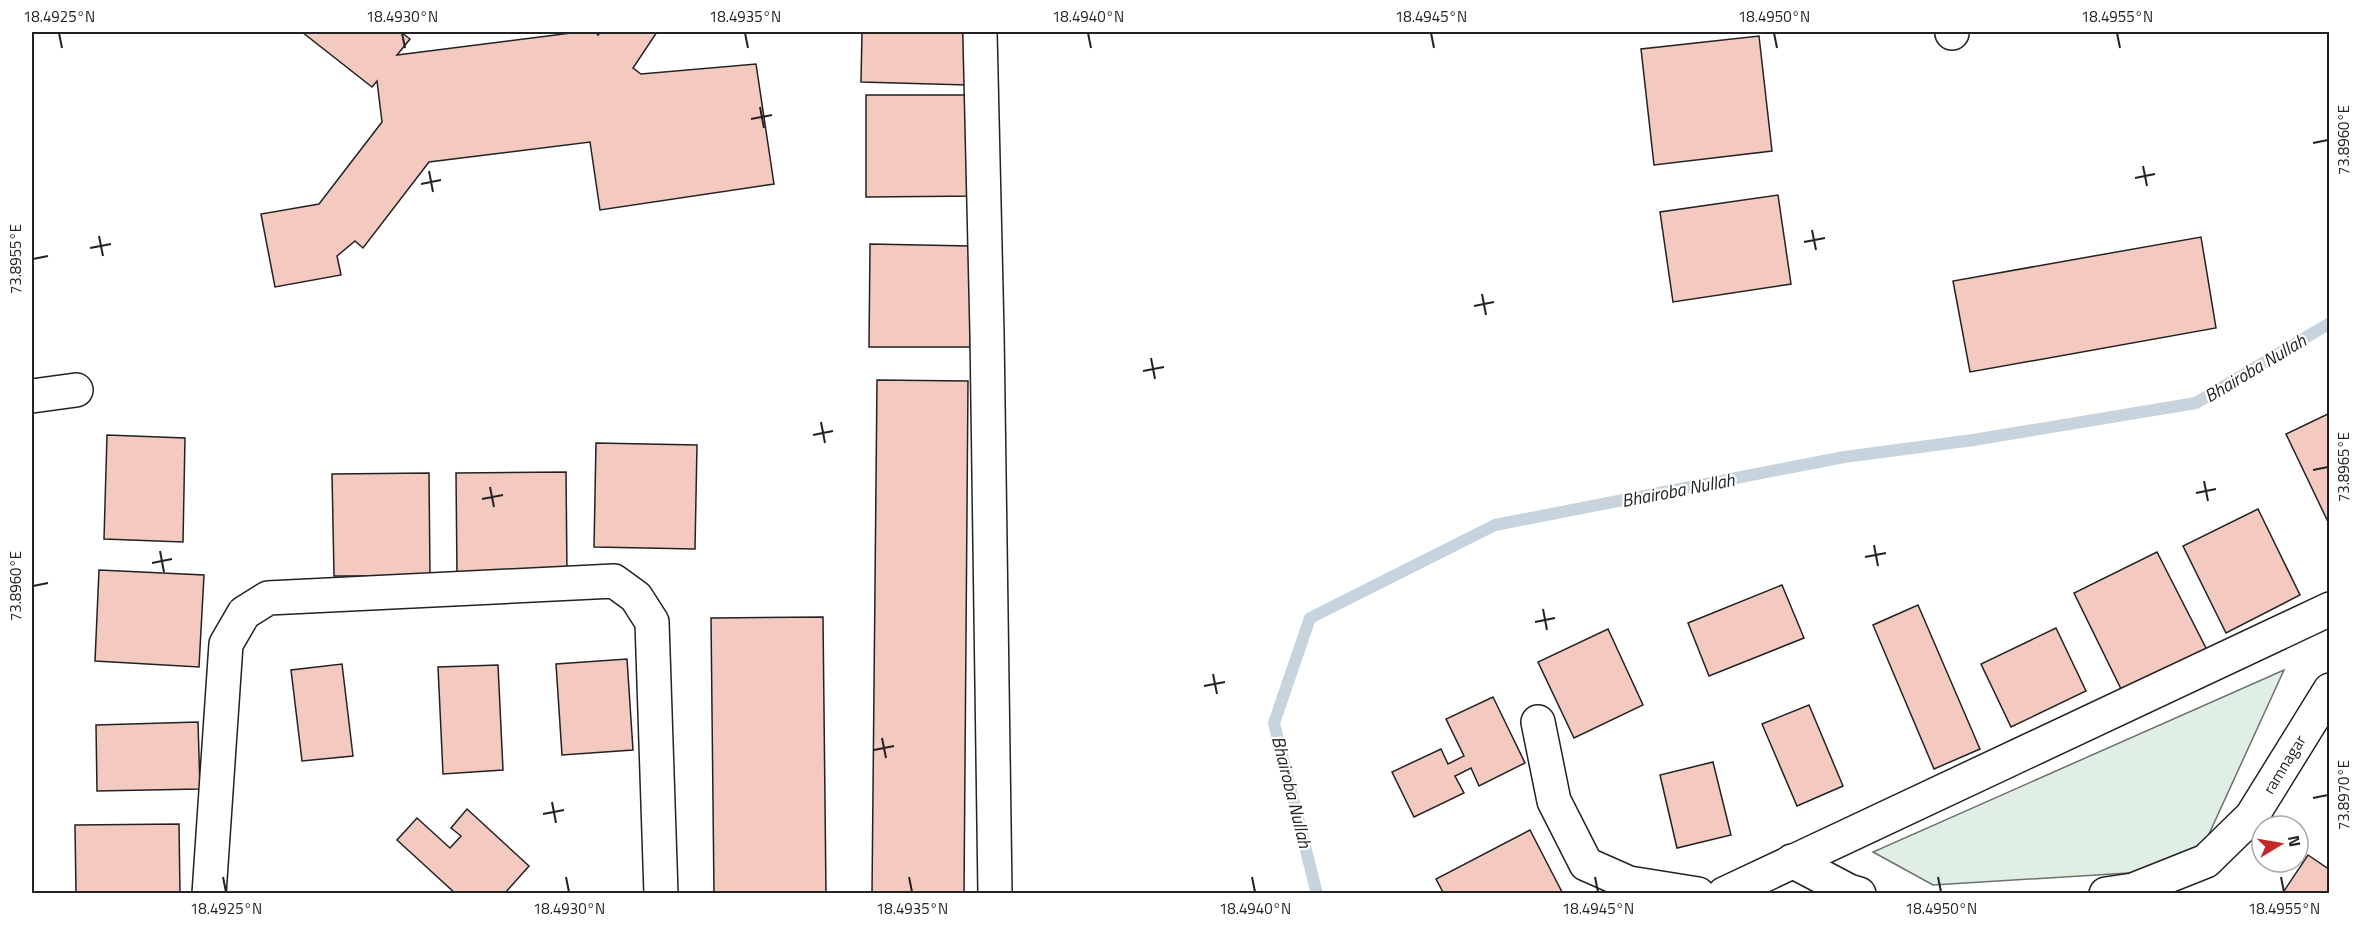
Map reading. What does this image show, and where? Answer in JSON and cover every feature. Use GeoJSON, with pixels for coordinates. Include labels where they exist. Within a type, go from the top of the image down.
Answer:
{"type":"FeatureCollection","features":[{"type":"Feature","properties":{"kind":"street"},"geometry":{"type":"LineString","coordinates":[[980,32],[995,894]]}},
{"type":"Feature","properties":{"kind":"street"},"geometry":{"type":"LineString","coordinates":[[32,396],[76,390]]}},
{"type":"Feature","properties":{"kind":"street"},"geometry":{"type":"LineString","coordinates":[[209,894],[226,644],[244,613],[268,598],[614,581],[636,597],[652,622],[661,894]]}},
{"type":"Feature","properties":{"kind":"street"},"geometry":{"type":"LineString","coordinates":[[1724,894],[2330,609]]}},
{"type":"Feature","properties":{"kind":"street","name":"ramnagar"},"geometry":{"type":"LineString","coordinates":[[2106,894],[2133,890],[2206,861],[2252,816],[2330,690]]}},
{"type":"Feature","properties":{"kind":"street"},"geometry":{"type":"LineString","coordinates":[[1538,722],[1554,801],[1586,864],[1629,883],[1698,894]]}},
{"type":"Feature","properties":{"kind":"street"},"geometry":{"type":"LineString","coordinates":[[1792,861],[1859,894]]}},
{"type":"Feature","properties":{"kind":"green space"},"geometry":{"type":"Polygon","coordinates":[[[2284,670],[2193,869],[1933,885],[1873,852],[2284,670]]]}},
{"type":"Feature","properties":{"kind":"building"},"geometry":{"type":"Polygon","coordinates":[[[302,32],[401,32],[410,39],[397,55],[579,32],[596,32],[598,35],[601,32],[657,32],[633,68],[641,74],[756,64],[774,184],[600,210],[590,142],[429,162],[363,248],[355,241],[337,256],[341,275],[275,287],[261,214],[319,204],[382,122],[377,81],[372,87],[302,32]]]}},
{"type":"Feature","properties":{"kind":"building"},"geometry":{"type":"Polygon","coordinates":[[[862,32],[968,32],[967,85],[861,82],[862,32]]]}},
{"type":"Feature","properties":{"kind":"building"},"geometry":{"type":"Polygon","coordinates":[[[1759,36],[1772,151],[1654,165],[1641,49],[1759,36]]]}},
{"type":"Feature","properties":{"kind":"building"},"geometry":{"type":"Polygon","coordinates":[[[866,95],[980,95],[981,196],[866,197],[866,95]]]}},
{"type":"Feature","properties":{"kind":"building"},"geometry":{"type":"Polygon","coordinates":[[[1778,195],[1791,284],[1673,302],[1660,212],[1778,195]]]}},
{"type":"Feature","properties":{"kind":"building"},"geometry":{"type":"Polygon","coordinates":[[[2201,237],[2216,328],[1970,372],[1953,281],[2201,237]]]}},
{"type":"Feature","properties":{"kind":"building"},"geometry":{"type":"Polygon","coordinates":[[[870,244],[970,246],[970,347],[869,347],[870,244]]]}},
{"type":"Feature","properties":{"kind":"building"},"geometry":{"type":"Polygon","coordinates":[[[877,380],[968,381],[964,894],[872,894],[877,380]]]}},
{"type":"Feature","properties":{"kind":"building"},"geometry":{"type":"Polygon","coordinates":[[[2330,413],[2330,526],[2286,434],[2330,413]]]}},
{"type":"Feature","properties":{"kind":"building"},"geometry":{"type":"Polygon","coordinates":[[[107,435],[185,438],[183,542],[104,539],[107,435]]]}},
{"type":"Feature","properties":{"kind":"building"},"geometry":{"type":"Polygon","coordinates":[[[596,443],[697,445],[695,549],[594,547],[596,443]]]}},
{"type":"Feature","properties":{"kind":"building"},"geometry":{"type":"Polygon","coordinates":[[[566,472],[567,573],[457,575],[456,473],[566,472]]]}},
{"type":"Feature","properties":{"kind":"building"},"geometry":{"type":"Polygon","coordinates":[[[429,473],[430,576],[334,576],[332,474],[429,473]]]}},
{"type":"Feature","properties":{"kind":"building"},"geometry":{"type":"Polygon","coordinates":[[[2258,509],[2300,595],[2226,633],[2183,546],[2258,509]]]}},
{"type":"Feature","properties":{"kind":"building"},"geometry":{"type":"Polygon","coordinates":[[[2157,552],[2209,654],[2125,697],[2074,593],[2157,552]]]}},
{"type":"Feature","properties":{"kind":"building"},"geometry":{"type":"Polygon","coordinates":[[[99,570],[204,575],[199,667],[95,661],[99,570]]]}},
{"type":"Feature","properties":{"kind":"building"},"geometry":{"type":"Polygon","coordinates":[[[1782,585],[1804,638],[1709,676],[1688,623],[1782,585]]]}},
{"type":"Feature","properties":{"kind":"building"},"geometry":{"type":"Polygon","coordinates":[[[1918,605],[1980,749],[1934,769],[1873,625],[1918,605]]]}},
{"type":"Feature","properties":{"kind":"building"},"geometry":{"type":"Polygon","coordinates":[[[823,617],[826,894],[714,894],[711,618],[823,617]]]}},
{"type":"Feature","properties":{"kind":"building"},"geometry":{"type":"Polygon","coordinates":[[[2056,628],[2086,691],[2011,727],[1981,664],[2056,628]]]}},
{"type":"Feature","properties":{"kind":"building"},"geometry":{"type":"Polygon","coordinates":[[[1608,629],[1643,705],[1574,738],[1538,662],[1608,629]]]}},
{"type":"Feature","properties":{"kind":"building"},"geometry":{"type":"Polygon","coordinates":[[[627,659],[633,750],[562,755],[556,664],[627,659]]]}},
{"type":"Feature","properties":{"kind":"building"},"geometry":{"type":"Polygon","coordinates":[[[342,664],[353,756],[302,761],[291,670],[342,664]]]}},
{"type":"Feature","properties":{"kind":"building"},"geometry":{"type":"Polygon","coordinates":[[[498,665],[503,770],[443,774],[438,667],[498,665]]]}},
{"type":"Feature","properties":{"kind":"building"},"geometry":{"type":"Polygon","coordinates":[[[1493,697],[1525,763],[1479,786],[1471,768],[1455,776],[1464,793],[1414,817],[1392,772],[1441,749],[1448,764],[1464,756],[1446,719],[1493,697]]]}},
{"type":"Feature","properties":{"kind":"building"},"geometry":{"type":"Polygon","coordinates":[[[1809,705],[1843,786],[1797,806],[1762,724],[1809,705]]]}},
{"type":"Feature","properties":{"kind":"building"},"geometry":{"type":"Polygon","coordinates":[[[198,722],[200,789],[97,791],[96,725],[198,722]]]}},
{"type":"Feature","properties":{"kind":"building"},"geometry":{"type":"Polygon","coordinates":[[[1713,762],[1731,835],[1677,848],[1660,775],[1713,762]]]}},
{"type":"Feature","properties":{"kind":"building"},"geometry":{"type":"Polygon","coordinates":[[[467,809],[529,866],[504,894],[456,894],[397,840],[417,818],[450,848],[461,836],[451,828],[467,809]]]}},
{"type":"Feature","properties":{"kind":"building"},"geometry":{"type":"Polygon","coordinates":[[[179,824],[180,894],[76,894],[75,825],[179,824]]]}},
{"type":"Feature","properties":{"kind":"building"},"geometry":{"type":"Polygon","coordinates":[[[1530,830],[1563,894],[1444,894],[1436,879],[1530,830]]]}},
{"type":"Feature","properties":{"kind":"building"},"geometry":{"type":"Polygon","coordinates":[[[2310,856],[2330,870],[2330,894],[2282,894],[2295,874],[2310,874],[2310,856]]]}},
{"type":"Feature","properties":{"kind":"waterway","name":"Bhairoba Nullah"},"geometry":{"type":"LineString","coordinates":[[1317,894],[1274,723],[1310,618],[1495,525],[1844,457],[1973,440],[2196,403],[2330,323]]}}]}
